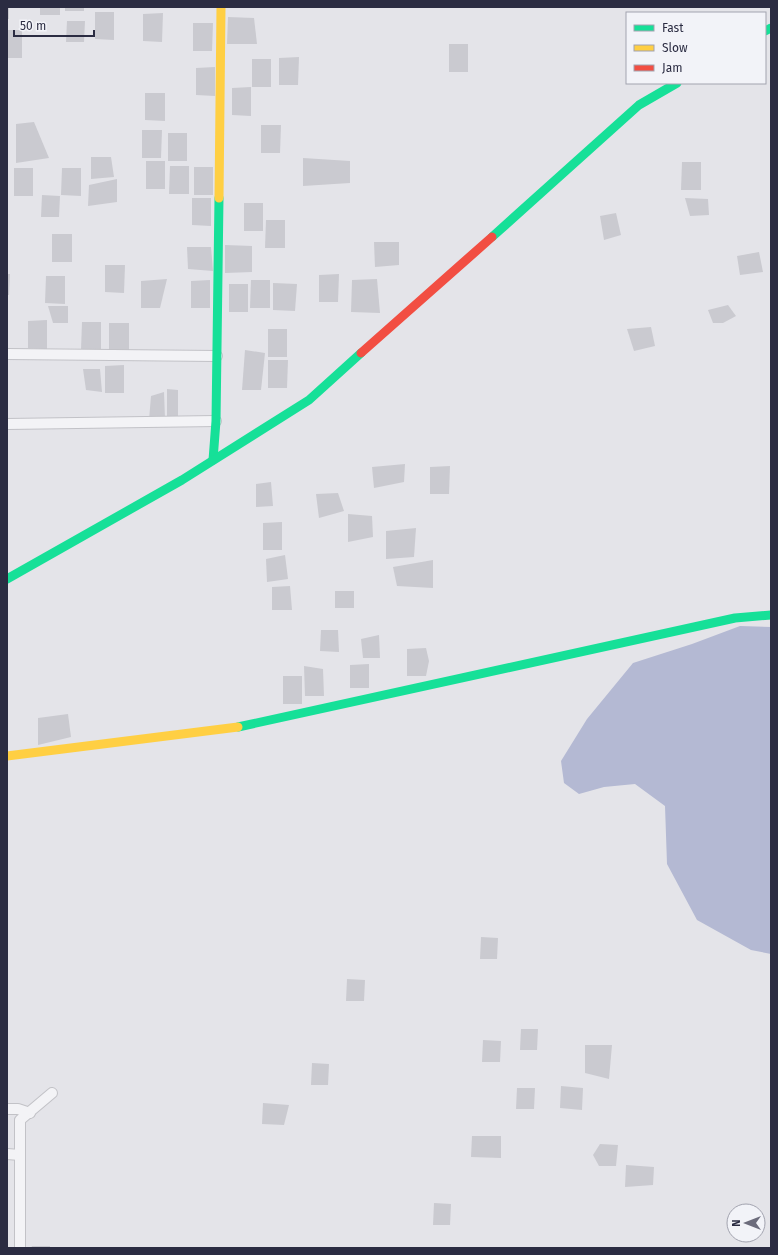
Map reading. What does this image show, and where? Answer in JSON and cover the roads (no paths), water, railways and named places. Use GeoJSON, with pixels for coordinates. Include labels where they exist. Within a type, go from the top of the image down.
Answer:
{"type":"FeatureCollection","features":[{"type":"Feature","properties":{"kind":"street"},"geometry":{"type":"LineString","coordinates":[[214,460],[216,421],[221,7]]}},
{"type":"Feature","properties":{"kind":"street"},"geometry":{"type":"LineString","coordinates":[[7,579],[182,480],[309,400],[639,105],[675,84]]}},
{"type":"Feature","properties":{"kind":"street"},"geometry":{"type":"LineString","coordinates":[[7,354],[217,356]]}},
{"type":"Feature","properties":{"kind":"street"},"geometry":{"type":"LineString","coordinates":[[7,424],[216,421]]}},
{"type":"Feature","properties":{"kind":"street"},"geometry":{"type":"LineString","coordinates":[[7,756],[240,727],[735,618],[771,614]]}},
{"type":"Feature","properties":{"kind":"street"},"geometry":{"type":"LineString","coordinates":[[20,1248],[20,1120],[52,1093]]}},
{"type":"Feature","properties":{"kind":"street"},"geometry":{"type":"LineString","coordinates":[[7,1109],[18,1109],[30,1113]]}},
{"type":"Feature","properties":{"kind":"street"},"geometry":{"type":"LineString","coordinates":[[7,1154],[20,1155]]}},
{"type":"Feature","properties":{"kind":"water"},"geometry":{"type":"Polygon","coordinates":[[[740,626],[771,627],[771,954],[751,950],[697,920],[667,864],[665,806],[635,784],[604,787],[579,794],[564,783],[561,761],[587,719],[633,663],[692,644],[740,626]]]}}]}
